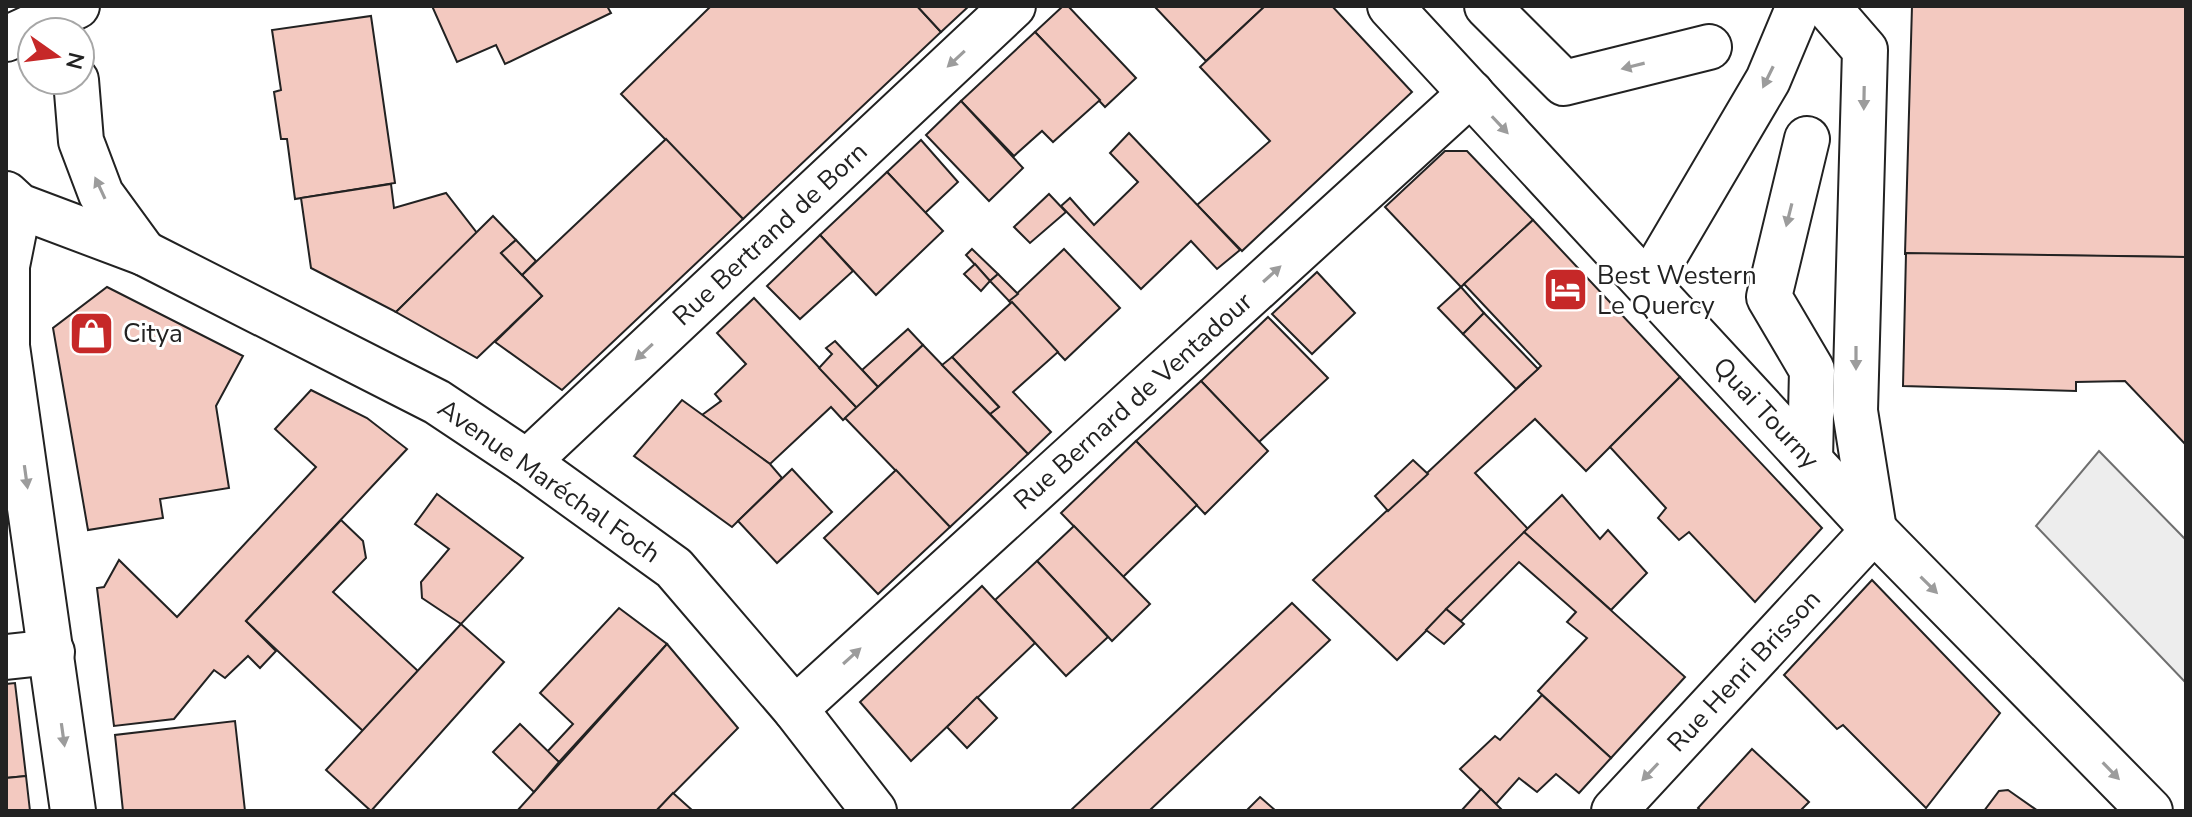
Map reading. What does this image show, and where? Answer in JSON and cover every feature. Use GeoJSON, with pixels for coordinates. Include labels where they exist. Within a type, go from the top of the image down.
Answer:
{"type":"FeatureCollection","features":[{"type":"Feature","properties":{"kind":"street"},"geometry":{"type":"LineString","coordinates":[[6,39],[80,6]]}},
{"type":"Feature","properties":{"kind":"street","name":"Rue Bertrand de Born"},"geometry":{"type":"LineString","coordinates":[[527,462],[1013,6]]}},
{"type":"Feature","properties":{"kind":"street","name":"Quai Tourny"},"geometry":{"type":"LineString","coordinates":[[1390,6],[1874,530],[2150,811]]}},
{"type":"Feature","properties":{"kind":"street"},"geometry":{"type":"LineString","coordinates":[[1487,6],[1564,83],[1709,47]]}},
{"type":"Feature","properties":{"kind":"street"},"geometry":{"type":"LineString","coordinates":[[1648,284],[1768,80],[1799,6]]}},
{"type":"Feature","properties":{"kind":"street"},"geometry":{"type":"LineString","coordinates":[[1827,6],[1865,50]]}},
{"type":"Feature","properties":{"kind":"street"},"geometry":{"type":"LineString","coordinates":[[1865,6],[1855,411],[1874,530]]}},
{"type":"Feature","properties":{"kind":"street","name":"Rue Bernard de Ventadour"},"geometry":{"type":"LineString","coordinates":[[795,709],[1471,93]]}},
{"type":"Feature","properties":{"kind":"street","name":"Avenue Maréchal Foch"},"geometry":{"type":"LineString","coordinates":[[77,96],[81,141],[101,194],[144,253]]}},
{"type":"Feature","properties":{"kind":"street"},"geometry":{"type":"LineString","coordinates":[[1807,139],[1769,297],[1812,370],[1810,460]]}},
{"type":"Feature","properties":{"kind":"street"},"geometry":{"type":"LineString","coordinates":[[13,200],[7,266],[7,346],[73,811]]}},
{"type":"Feature","properties":{"kind":"street","name":"Avenue Maréchal Foch"},"geometry":{"type":"LineString","coordinates":[[13,200],[144,253],[437,402],[527,462],[674,568],[795,709],[874,811]]}},
{"type":"Feature","properties":{"kind":"street","name":"Rue Henri Brisson"},"geometry":{"type":"LineString","coordinates":[[1614,811],[1874,530]]}},
{"type":"Feature","properties":{"kind":"street"},"geometry":{"type":"LineString","coordinates":[[6,657],[52,652]]}},
{"type":"Feature","properties":{"kind":"shaded area"},"geometry":{"type":"Polygon","coordinates":[[[2099,451],[2186,540],[2186,683],[2036,526],[2099,451]]]}},
{"type":"Feature","properties":{"kind":"building"},"geometry":{"type":"Polygon","coordinates":[[[432,6],[607,6],[611,13],[505,64],[496,45],[457,62],[432,6]]]}},
{"type":"Feature","properties":{"kind":"building"},"geometry":{"type":"Polygon","coordinates":[[[711,6],[917,6],[941,32],[743,219],[621,94],[711,6]]]}},
{"type":"Feature","properties":{"kind":"building"},"geometry":{"type":"Polygon","coordinates":[[[917,6],[969,6],[941,32],[917,6]]]}},
{"type":"Feature","properties":{"kind":"building"},"geometry":{"type":"Polygon","coordinates":[[[1063,6],[1068,6],[1136,78],[1105,107],[1035,32],[1063,6]]]}},
{"type":"Feature","properties":{"kind":"building"},"geometry":{"type":"Polygon","coordinates":[[[1154,6],[1265,6],[1206,61],[1154,6]]]}},
{"type":"Feature","properties":{"kind":"building"},"geometry":{"type":"Polygon","coordinates":[[[1265,6],[1332,6],[1412,92],[1242,251],[1197,205],[1270,141],[1200,67],[1265,6]]]}},
{"type":"Feature","properties":{"kind":"building"},"geometry":{"type":"Polygon","coordinates":[[[1912,6],[2186,6],[2186,257],[1905,254],[1912,6]]]}},
{"type":"Feature","properties":{"kind":"building"},"geometry":{"type":"Polygon","coordinates":[[[371,16],[395,183],[295,199],[287,139],[281,139],[274,92],[281,90],[272,30],[371,16]]]}},
{"type":"Feature","properties":{"kind":"building"},"geometry":{"type":"Polygon","coordinates":[[[1035,32],[1100,100],[1053,142],[1042,131],[1014,156],[961,101],[1035,32]]]}},
{"type":"Feature","properties":{"kind":"building"},"geometry":{"type":"Polygon","coordinates":[[[961,101],[1023,168],[989,201],[926,135],[961,101]]]}},
{"type":"Feature","properties":{"kind":"building"},"geometry":{"type":"Polygon","coordinates":[[[1129,133],[1240,250],[1217,269],[1191,241],[1141,289],[1061,206],[1070,198],[1094,225],[1138,182],[1110,153],[1129,133]]]}},
{"type":"Feature","properties":{"kind":"building"},"geometry":{"type":"Polygon","coordinates":[[[666,139],[743,219],[562,390],[495,342],[542,296],[522,275],[666,139]]]}},
{"type":"Feature","properties":{"kind":"building"},"geometry":{"type":"Polygon","coordinates":[[[921,140],[958,182],[925,213],[887,172],[921,140]]]}},
{"type":"Feature","properties":{"kind":"building"},"geometry":{"type":"Polygon","coordinates":[[[1445,151],[1467,151],[1533,220],[1461,287],[1385,207],[1445,151]]]}},
{"type":"Feature","properties":{"kind":"building"},"geometry":{"type":"Polygon","coordinates":[[[887,172],[943,231],[876,295],[820,235],[887,172]]]}},
{"type":"Feature","properties":{"kind":"building"},"geometry":{"type":"Polygon","coordinates":[[[391,184],[394,208],[446,193],[477,233],[396,312],[311,268],[301,198],[391,184]]]}},
{"type":"Feature","properties":{"kind":"building"},"geometry":{"type":"Polygon","coordinates":[[[1049,194],[1066,212],[1030,243],[1014,227],[1049,194]]]}},
{"type":"Feature","properties":{"kind":"building"},"geometry":{"type":"Polygon","coordinates":[[[493,216],[516,240],[501,253],[542,296],[477,358],[396,312],[493,216]]]}},
{"type":"Feature","properties":{"kind":"building"},"geometry":{"type":"Polygon","coordinates":[[[1533,220],[1680,377],[1586,471],[1535,419],[1475,473],[1528,529],[1397,660],[1313,580],[1541,366],[1464,284],[1533,220]]]}},
{"type":"Feature","properties":{"kind":"building"},"geometry":{"type":"Polygon","coordinates":[[[820,235],[853,271],[800,319],[767,286],[820,235]]]}},
{"type":"Feature","properties":{"kind":"building"},"geometry":{"type":"Polygon","coordinates":[[[516,240],[536,261],[522,275],[501,253],[516,240]]]}},
{"type":"Feature","properties":{"kind":"building"},"geometry":{"type":"Polygon","coordinates":[[[972,249],[998,274],[990,281],[966,255],[972,249]]]}},
{"type":"Feature","properties":{"kind":"building"},"geometry":{"type":"Polygon","coordinates":[[[1064,249],[1120,308],[1065,360],[1009,301],[1064,249]]]}},
{"type":"Feature","properties":{"kind":"building"},"geometry":{"type":"Polygon","coordinates":[[[1906,253],[2186,257],[2186,445],[2125,381],[2076,382],[2076,391],[1903,386],[1906,253]]]}},
{"type":"Feature","properties":{"kind":"building"},"geometry":{"type":"Polygon","coordinates":[[[975,264],[990,281],[981,291],[964,274],[975,264]]]}},
{"type":"Feature","properties":{"kind":"building"},"geometry":{"type":"Polygon","coordinates":[[[1317,272],[1355,313],[1312,354],[1272,314],[1317,272]]]}},
{"type":"Feature","properties":{"kind":"building"},"geometry":{"type":"Polygon","coordinates":[[[998,274],[1018,294],[1009,301],[990,281],[998,274]]]}},
{"type":"Feature","properties":{"kind":"building"},"geometry":{"type":"Polygon","coordinates":[[[107,287],[243,356],[216,406],[229,488],[160,499],[163,518],[88,530],[53,328],[107,287]]]}},
{"type":"Feature","properties":{"kind":"building"},"geometry":{"type":"Polygon","coordinates":[[[1461,287],[1484,313],[1463,334],[1438,308],[1461,287]]]}},
{"type":"Feature","properties":{"kind":"building"},"geometry":{"type":"Polygon","coordinates":[[[754,298],[857,408],[843,420],[831,407],[770,464],[702,415],[721,401],[715,394],[746,364],[717,333],[754,298]]]}},
{"type":"Feature","properties":{"kind":"building"},"geometry":{"type":"Polygon","coordinates":[[[1012,302],[1058,352],[1013,392],[1051,432],[1028,454],[990,414],[999,407],[952,357],[1012,302]]]}},
{"type":"Feature","properties":{"kind":"building"},"geometry":{"type":"Polygon","coordinates":[[[1484,313],[1538,369],[1516,389],[1463,334],[1484,313]]]}},
{"type":"Feature","properties":{"kind":"building"},"geometry":{"type":"Polygon","coordinates":[[[1268,317],[1328,378],[1259,442],[1201,381],[1268,317]]]}},
{"type":"Feature","properties":{"kind":"building"},"geometry":{"type":"Polygon","coordinates":[[[908,329],[923,345],[878,387],[862,370],[908,329]]]}},
{"type":"Feature","properties":{"kind":"building"},"geometry":{"type":"Polygon","coordinates":[[[835,341],[878,387],[857,408],[819,368],[832,354],[826,348],[835,341]]]}},
{"type":"Feature","properties":{"kind":"building"},"geometry":{"type":"Polygon","coordinates":[[[923,345],[1028,454],[950,527],[845,418],[923,345]]]}},
{"type":"Feature","properties":{"kind":"building"},"geometry":{"type":"Polygon","coordinates":[[[952,357],[999,407],[990,414],[942,365],[952,357]]]}},
{"type":"Feature","properties":{"kind":"building"},"geometry":{"type":"Polygon","coordinates":[[[1680,377],[1822,528],[1755,602],[1689,532],[1679,540],[1658,518],[1666,508],[1610,447],[1680,377]]]}},
{"type":"Feature","properties":{"kind":"building"},"geometry":{"type":"Polygon","coordinates":[[[1201,381],[1268,451],[1205,514],[1136,441],[1201,381]]]}},
{"type":"Feature","properties":{"kind":"building"},"geometry":{"type":"Polygon","coordinates":[[[311,390],[367,418],[407,449],[246,621],[276,651],[260,668],[248,656],[225,678],[214,670],[174,719],[114,726],[97,588],[104,587],[119,560],[177,617],[316,467],[275,429],[311,390]]]}},
{"type":"Feature","properties":{"kind":"building"},"geometry":{"type":"Polygon","coordinates":[[[682,400],[770,464],[782,478],[732,527],[634,456],[682,400]]]}},
{"type":"Feature","properties":{"kind":"building"},"geometry":{"type":"Polygon","coordinates":[[[1136,441],[1197,505],[1123,577],[1061,513],[1136,441]]]}},
{"type":"Feature","properties":{"kind":"building"},"geometry":{"type":"Polygon","coordinates":[[[1413,460],[1428,474],[1388,511],[1375,496],[1413,460]]]}},
{"type":"Feature","properties":{"kind":"building"},"geometry":{"type":"Polygon","coordinates":[[[792,469],[832,512],[777,563],[738,521],[792,469]]]}},
{"type":"Feature","properties":{"kind":"building"},"geometry":{"type":"Polygon","coordinates":[[[896,470],[950,527],[878,594],[824,538],[896,470]]]}},
{"type":"Feature","properties":{"kind":"building"},"geometry":{"type":"Polygon","coordinates":[[[437,494],[523,558],[461,624],[422,598],[421,582],[449,549],[415,524],[437,494]]]}},
{"type":"Feature","properties":{"kind":"building"},"geometry":{"type":"Polygon","coordinates":[[[1562,495],[1600,539],[1608,530],[1647,573],[1611,610],[1524,532],[1562,495]]]}},
{"type":"Feature","properties":{"kind":"building"},"geometry":{"type":"Polygon","coordinates":[[[341,520],[363,541],[366,558],[333,592],[418,671],[363,731],[246,621],[341,520]]]}},
{"type":"Feature","properties":{"kind":"building"},"geometry":{"type":"Polygon","coordinates":[[[1074,526],[1150,604],[1112,641],[1037,561],[1074,526]]]}},
{"type":"Feature","properties":{"kind":"building"},"geometry":{"type":"Polygon","coordinates":[[[1524,532],[1685,677],[1611,758],[1538,691],[1587,638],[1567,622],[1576,612],[1519,562],[1461,621],[1446,609],[1524,532]]]}},
{"type":"Feature","properties":{"kind":"building"},"geometry":{"type":"Polygon","coordinates":[[[1037,561],[1108,637],[1066,676],[995,600],[1037,561]]]}},
{"type":"Feature","properties":{"kind":"building"},"geometry":{"type":"Polygon","coordinates":[[[1872,580],[2000,713],[1926,808],[1843,725],[1837,729],[1784,675],[1872,580]]]}},
{"type":"Feature","properties":{"kind":"building"},"geometry":{"type":"Polygon","coordinates":[[[982,586],[1035,643],[911,761],[860,702],[982,586]]]}},
{"type":"Feature","properties":{"kind":"building"},"geometry":{"type":"Polygon","coordinates":[[[1292,603],[1330,640],[1149,811],[1070,811],[1292,603]]]}},
{"type":"Feature","properties":{"kind":"building"},"geometry":{"type":"Polygon","coordinates":[[[619,608],[667,644],[559,762],[547,752],[573,724],[540,693],[619,608]]]}},
{"type":"Feature","properties":{"kind":"building"},"geometry":{"type":"Polygon","coordinates":[[[1446,609],[1464,624],[1444,644],[1426,630],[1446,609]]]}},
{"type":"Feature","properties":{"kind":"building"},"geometry":{"type":"Polygon","coordinates":[[[461,624],[504,662],[371,811],[326,770],[461,624]]]}},
{"type":"Feature","properties":{"kind":"building"},"geometry":{"type":"Polygon","coordinates":[[[667,644],[738,728],[656,811],[517,811],[667,644]]]}},
{"type":"Feature","properties":{"kind":"building"},"geometry":{"type":"Polygon","coordinates":[[[15,683],[26,776],[6,778],[6,684],[15,683]]]}},
{"type":"Feature","properties":{"kind":"building"},"geometry":{"type":"Polygon","coordinates":[[[1542,695],[1611,758],[1579,793],[1556,774],[1537,792],[1519,778],[1496,804],[1460,769],[1495,736],[1500,740],[1542,695]]]}},
{"type":"Feature","properties":{"kind":"building"},"geometry":{"type":"Polygon","coordinates":[[[977,697],[997,718],[967,748],[947,727],[977,697]]]}},
{"type":"Feature","properties":{"kind":"building"},"geometry":{"type":"Polygon","coordinates":[[[235,721],[245,811],[123,811],[115,735],[235,721]]]}},
{"type":"Feature","properties":{"kind":"building"},"geometry":{"type":"Polygon","coordinates":[[[520,724],[559,762],[534,792],[493,752],[520,724]]]}},
{"type":"Feature","properties":{"kind":"building"},"geometry":{"type":"Polygon","coordinates":[[[1752,749],[1809,802],[1800,811],[1701,811],[1698,808],[1752,749]]]}},
{"type":"Feature","properties":{"kind":"building"},"geometry":{"type":"Polygon","coordinates":[[[26,776],[30,811],[6,811],[6,778],[26,776]]]}},
{"type":"Feature","properties":{"kind":"building"},"geometry":{"type":"Polygon","coordinates":[[[1481,789],[1503,811],[1461,811],[1481,789]]]}},
{"type":"Feature","properties":{"kind":"building"},"geometry":{"type":"Polygon","coordinates":[[[2008,790],[2038,811],[1984,811],[1999,791],[2008,790]]]}},
{"type":"Feature","properties":{"kind":"building"},"geometry":{"type":"Polygon","coordinates":[[[673,793],[693,811],[656,811],[673,793]]]}},
{"type":"Feature","properties":{"kind":"building"},"geometry":{"type":"Polygon","coordinates":[[[1260,797],[1276,811],[1246,811],[1260,797]]]}},
{"type":"Feature","properties":{"kind":"place","name":"Best Western Le Quercy"},"geometry":{"type":"Point","coordinates":[1566,290]}},
{"type":"Feature","properties":{"kind":"place","name":"Citya"},"geometry":{"type":"Point","coordinates":[92,333]}}]}
